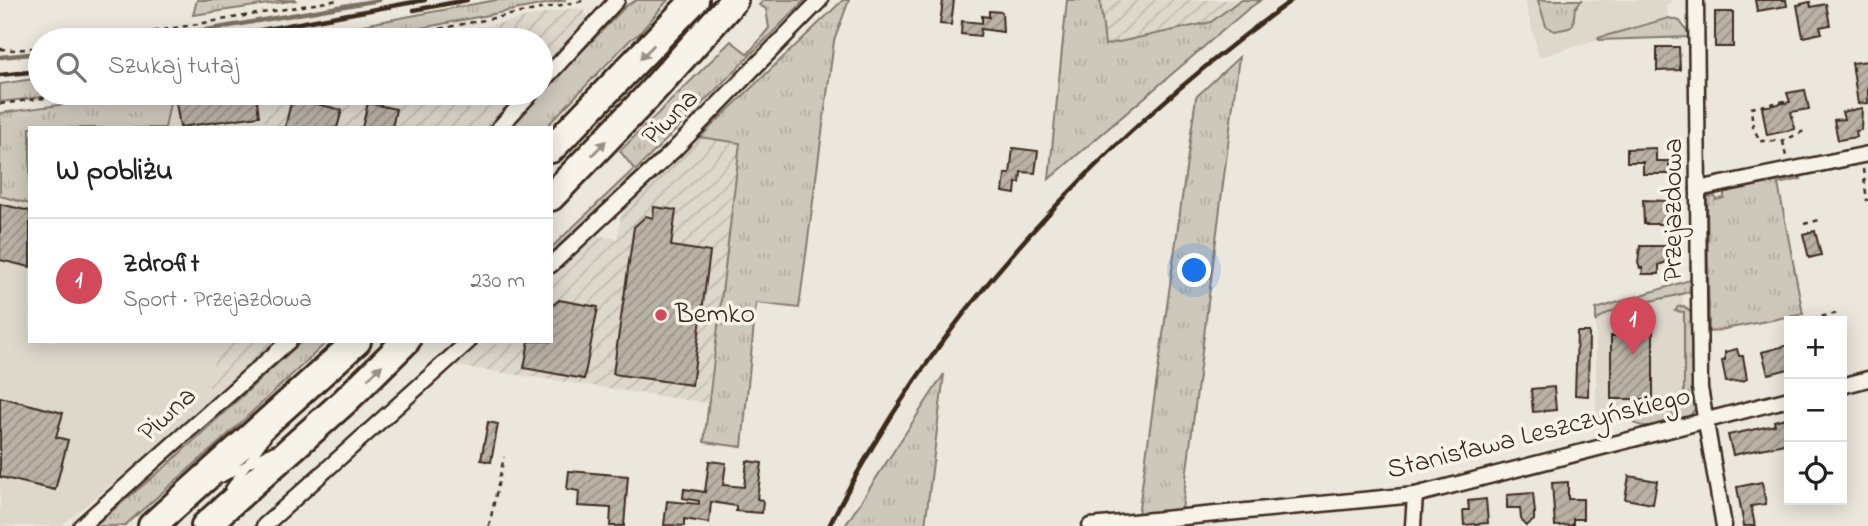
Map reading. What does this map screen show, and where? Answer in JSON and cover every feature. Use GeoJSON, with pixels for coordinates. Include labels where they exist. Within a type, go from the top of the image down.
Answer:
{"type":"FeatureCollection","features":[{"type":"Feature","properties":{"kind":"highway"},"geometry":{"type":"LineString","coordinates":[[553,147],[695,0]]}},
{"type":"Feature","properties":{"kind":"highway"},"geometry":{"type":"LineString","coordinates":[[553,195],[646,98],[734,0]]}},
{"type":"Feature","properties":{"kind":"highway"},"geometry":{"type":"LineString","coordinates":[[152,526],[355,343]]}},
{"type":"Feature","properties":{"kind":"highway"},"geometry":{"type":"LineString","coordinates":[[204,526],[317,426],[404,343]]}},
{"type":"Feature","properties":{"kind":"street"},"geometry":{"type":"LineString","coordinates":[[553,70],[617,0]]}},
{"type":"Feature","properties":{"kind":"street","name":"Piwna"},"geometry":{"type":"LineString","coordinates":[[553,263],[673,151],[820,0]]}},
{"type":"Feature","properties":{"kind":"street","name":"Przejazdowa"},"geometry":{"type":"LineString","coordinates":[[1696,0],[1700,388],[1724,526]]}},
{"type":"Feature","properties":{"kind":"street"},"geometry":{"type":"LineString","coordinates":[[501,126],[520,105]]}},
{"type":"Feature","properties":{"kind":"street"},"geometry":{"type":"LineString","coordinates":[[1698,189],[1865,160]]}},
{"type":"Feature","properties":{"kind":"street","name":"Piwna"},"geometry":{"type":"LineString","coordinates":[[80,526],[287,343]]}},
{"type":"Feature","properties":{"kind":"street"},"geometry":{"type":"LineString","coordinates":[[264,526],[467,343]]}},
{"type":"Feature","properties":{"kind":"street"},"geometry":{"type":"LineString","coordinates":[[1847,385],[1868,379]]}},
{"type":"Feature","properties":{"kind":"street","name":"Stanisława Leszczyńskiego"},"geometry":{"type":"LineString","coordinates":[[1090,526],[1415,495],[1784,400]]}},
{"type":"Feature","properties":{"kind":"street"},"geometry":{"type":"LineString","coordinates":[[1413,526],[1415,495]]}},
{"type":"Feature","properties":{"kind":"lane"},"geometry":{"type":"LineString","coordinates":[[204,526],[294,398]]}},
{"type":"Feature","properties":{"kind":"lane"},"geometry":{"type":"LineString","coordinates":[[179,502],[317,426]]}},
{"type":"Feature","properties":{"kind":"path"},"geometry":{"type":"LineString","coordinates":[[174,28],[338,0]]}},
{"type":"Feature","properties":{"kind":"path"},"geometry":{"type":"LineString","coordinates":[[443,28],[587,0]]}},
{"type":"Feature","properties":{"kind":"path"},"geometry":{"type":"LineString","coordinates":[[0,49],[28,48]]}},
{"type":"Feature","properties":{"kind":"path"},"geometry":{"type":"LineString","coordinates":[[0,104],[28,100]]}},
{"type":"Feature","properties":{"kind":"path"},"geometry":{"type":"LineString","coordinates":[[1785,101],[1751,108],[1753,127],[1759,141],[1783,141],[1804,131]]}},
{"type":"Feature","properties":{"kind":"path"},"geometry":{"type":"LineString","coordinates":[[1783,141],[1786,161]]}},
{"type":"Feature","properties":{"kind":"path"},"geometry":{"type":"LineString","coordinates":[[1865,160],[1867,201]]}},
{"type":"Feature","properties":{"kind":"path"},"geometry":{"type":"LineString","coordinates":[[1804,223],[1819,220]]}},
{"type":"Feature","properties":{"kind":"path"},"geometry":{"type":"LineString","coordinates":[[1824,316],[1838,313]]}},
{"type":"Feature","properties":{"kind":"path"},"geometry":{"type":"LineString","coordinates":[[489,526],[504,457]]}},
{"type":"Feature","properties":{"kind":"shaded area"},"geometry":{"type":"Polygon","coordinates":[[[1100,0],[1240,0],[1212,22],[1105,45],[1100,0]]]}},
{"type":"Feature","properties":{"kind":"shaded area"},"geometry":{"type":"Polygon","coordinates":[[[1525,0],[1674,0],[1666,5],[1669,18],[1539,57],[1525,0]]]}},
{"type":"Feature","properties":{"kind":"shaded area"},"geometry":{"type":"Polygon","coordinates":[[[573,8],[584,10],[588,18],[584,27],[553,60],[553,28],[477,28],[573,8]]]}},
{"type":"Feature","properties":{"kind":"shaded area"},"geometry":{"type":"Polygon","coordinates":[[[170,105],[268,105],[263,126],[165,126],[170,105]]]}},
{"type":"Feature","properties":{"kind":"shaded area"},"geometry":{"type":"Polygon","coordinates":[[[268,105],[511,105],[491,126],[263,126],[268,105]]]}},
{"type":"Feature","properties":{"kind":"shaded area"},"geometry":{"type":"Polygon","coordinates":[[[700,137],[740,143],[707,403],[457,366],[481,343],[553,343],[553,275],[595,235],[617,239],[622,210],[700,137]]]}},
{"type":"Feature","properties":{"kind":"shaded area"},"geometry":{"type":"Polygon","coordinates":[[[0,196],[28,203],[28,343],[218,343],[205,406],[61,526],[0,526],[0,196]]]}},
{"type":"Feature","properties":{"kind":"shaded area"},"geometry":{"type":"Polygon","coordinates":[[[1683,282],[1682,405],[1596,426],[1596,309],[1683,282]]]}},
{"type":"Feature","properties":{"kind":"shaded area"},"geometry":{"type":"Polygon","coordinates":[[[218,343],[274,343],[205,406],[218,343]]]}},
{"type":"Feature","properties":{"kind":"green space"},"geometry":{"type":"Polygon","coordinates":[[[197,0],[297,0],[193,15],[197,0]]]}},
{"type":"Feature","properties":{"kind":"green space"},"geometry":{"type":"Polygon","coordinates":[[[496,0],[566,0],[421,28],[347,28],[496,0]]]}},
{"type":"Feature","properties":{"kind":"green space"},"geometry":{"type":"Polygon","coordinates":[[[637,0],[668,0],[639,34],[631,39],[547,126],[509,126],[529,105],[553,105],[553,81],[627,5],[637,0]]]}},
{"type":"Feature","properties":{"kind":"green space"},"geometry":{"type":"Polygon","coordinates":[[[764,0],[805,0],[636,170],[637,173],[553,252],[553,246],[634,169],[620,151],[731,41],[748,54],[769,28],[766,9],[759,5],[764,0]]]}},
{"type":"Feature","properties":{"kind":"green space"},"geometry":{"type":"Polygon","coordinates":[[[843,0],[849,0],[834,41],[799,308],[756,303],[742,447],[704,442],[740,143],[700,137],[843,0]]]}},
{"type":"Feature","properties":{"kind":"green space"},"geometry":{"type":"Polygon","coordinates":[[[1067,0],[1100,0],[1105,45],[1211,22],[1240,0],[1261,0],[1049,179],[1067,0]]]}},
{"type":"Feature","properties":{"kind":"green space"},"geometry":{"type":"Polygon","coordinates":[[[1538,0],[1582,0],[1575,8],[1573,25],[1555,31],[1546,26],[1538,0]]]}},
{"type":"Feature","properties":{"kind":"green space"},"geometry":{"type":"Polygon","coordinates":[[[1669,18],[1680,21],[1691,37],[1598,38],[1669,18]]]}},
{"type":"Feature","properties":{"kind":"green space"},"geometry":{"type":"Polygon","coordinates":[[[1239,57],[1182,510],[1138,515],[1196,97],[1239,57]]]}},
{"type":"Feature","properties":{"kind":"green space"},"geometry":{"type":"Polygon","coordinates":[[[28,80],[28,99],[0,102],[0,84],[28,80]]]}},
{"type":"Feature","properties":{"kind":"green space"},"geometry":{"type":"Polygon","coordinates":[[[59,105],[170,105],[165,126],[28,126],[28,203],[0,196],[0,113],[59,105]]]}},
{"type":"Feature","properties":{"kind":"green space"},"geometry":{"type":"Polygon","coordinates":[[[1800,173],[1801,179],[1778,184],[1803,314],[1709,332],[1707,197],[1715,196],[1716,200],[1724,198],[1724,188],[1800,173]]]}},
{"type":"Feature","properties":{"kind":"green space"},"geometry":{"type":"Polygon","coordinates":[[[1693,279],[1693,290],[1616,309],[1596,321],[1596,309],[1693,279]]]}},
{"type":"Feature","properties":{"kind":"green space"},"geometry":{"type":"Polygon","coordinates":[[[1684,306],[1693,315],[1695,409],[1690,416],[1678,419],[1675,406],[1682,405],[1684,397],[1684,312],[1675,311],[1684,306]]]}},
{"type":"Feature","properties":{"kind":"green space"},"geometry":{"type":"Polygon","coordinates":[[[300,343],[326,343],[221,441],[124,526],[94,526],[166,466],[300,343]]]}},
{"type":"Feature","properties":{"kind":"green space"},"geometry":{"type":"Polygon","coordinates":[[[944,374],[925,526],[845,526],[944,374]]]}},
{"type":"Feature","properties":{"kind":"green space"},"geometry":{"type":"Polygon","coordinates":[[[1672,407],[1675,419],[1657,425],[1639,425],[1629,417],[1672,407]]]}},
{"type":"Feature","properties":{"kind":"building"},"geometry":{"type":"Polygon","coordinates":[[[943,0],[954,0],[951,25],[940,24],[943,0]]]}},
{"type":"Feature","properties":{"kind":"building"},"geometry":{"type":"Polygon","coordinates":[[[1755,0],[1786,0],[1787,6],[1757,11],[1755,0]]]}},
{"type":"Feature","properties":{"kind":"building"},"geometry":{"type":"Polygon","coordinates":[[[1810,2],[1811,7],[1826,4],[1830,25],[1820,27],[1822,33],[1803,37],[1797,5],[1810,2]]]}},
{"type":"Feature","properties":{"kind":"building"},"geometry":{"type":"Polygon","coordinates":[[[989,11],[1002,12],[1003,32],[981,29],[980,36],[961,34],[962,21],[982,23],[982,16],[989,17],[989,11]]]}},
{"type":"Feature","properties":{"kind":"building"},"geometry":{"type":"Polygon","coordinates":[[[1715,12],[1733,12],[1733,47],[1715,47],[1715,12]]]}},
{"type":"Feature","properties":{"kind":"building"},"geometry":{"type":"Polygon","coordinates":[[[1657,47],[1679,47],[1680,70],[1657,71],[1657,47]]]}},
{"type":"Feature","properties":{"kind":"building"},"geometry":{"type":"Polygon","coordinates":[[[1868,61],[1868,103],[1858,104],[1852,63],[1868,61]]]}},
{"type":"Feature","properties":{"kind":"building"},"geometry":{"type":"Polygon","coordinates":[[[1805,90],[1809,109],[1791,112],[1795,129],[1767,135],[1762,107],[1790,102],[1787,93],[1805,90]]]}},
{"type":"Feature","properties":{"kind":"building"},"geometry":{"type":"Polygon","coordinates":[[[176,105],[258,105],[259,116],[180,126],[176,105]]]}},
{"type":"Feature","properties":{"kind":"building"},"geometry":{"type":"Polygon","coordinates":[[[290,105],[321,105],[342,110],[338,126],[285,126],[290,105]]]}},
{"type":"Feature","properties":{"kind":"building"},"geometry":{"type":"Polygon","coordinates":[[[368,105],[396,109],[392,126],[362,126],[368,105]]]}},
{"type":"Feature","properties":{"kind":"building"},"geometry":{"type":"Polygon","coordinates":[[[1862,108],[1861,130],[1856,131],[1857,137],[1838,140],[1834,120],[1844,119],[1842,112],[1862,108]]]}},
{"type":"Feature","properties":{"kind":"building"},"geometry":{"type":"Polygon","coordinates":[[[1013,148],[1038,151],[1035,173],[1021,172],[1015,194],[1003,192],[1005,174],[1010,174],[1013,148]]]}},
{"type":"Feature","properties":{"kind":"building"},"geometry":{"type":"Polygon","coordinates":[[[1656,148],[1656,161],[1669,161],[1669,174],[1643,174],[1643,162],[1627,162],[1627,149],[1656,148]]]}},
{"type":"Feature","properties":{"kind":"building"},"geometry":{"type":"Polygon","coordinates":[[[1643,200],[1667,201],[1667,224],[1644,224],[1643,200]]]}},
{"type":"Feature","properties":{"kind":"building"},"geometry":{"type":"Polygon","coordinates":[[[0,204],[28,211],[28,267],[0,260],[0,204]]]}},
{"type":"Feature","properties":{"kind":"building","name":"Bemko"},"geometry":{"type":"Polygon","coordinates":[[[654,207],[676,210],[671,246],[710,252],[692,385],[613,374],[634,227],[646,216],[653,218],[654,207]]]}},
{"type":"Feature","properties":{"kind":"building"},"geometry":{"type":"Polygon","coordinates":[[[1815,231],[1821,255],[1809,258],[1803,234],[1815,231]]]}},
{"type":"Feature","properties":{"kind":"building"},"geometry":{"type":"Polygon","coordinates":[[[1640,246],[1666,246],[1666,262],[1659,265],[1659,274],[1642,274],[1643,268],[1640,268],[1638,263],[1640,246]]]}},
{"type":"Feature","properties":{"kind":"building"},"geometry":{"type":"Polygon","coordinates":[[[559,300],[598,307],[584,379],[524,368],[529,343],[553,343],[553,305],[559,300]]]}},
{"type":"Feature","properties":{"kind":"building"},"geometry":{"type":"Polygon","coordinates":[[[1624,323],[1653,323],[1653,399],[1611,399],[1611,336],[1624,336],[1624,323]]]}},
{"type":"Feature","properties":{"kind":"building"},"geometry":{"type":"Polygon","coordinates":[[[1577,332],[1589,332],[1588,396],[1575,395],[1577,332]]]}},
{"type":"Feature","properties":{"kind":"building"},"geometry":{"type":"Polygon","coordinates":[[[1784,346],[1784,370],[1768,374],[1762,352],[1784,346]]]}},
{"type":"Feature","properties":{"kind":"building"},"geometry":{"type":"Polygon","coordinates":[[[1737,349],[1739,356],[1743,356],[1747,379],[1726,382],[1722,361],[1725,360],[1725,352],[1737,349]]]}},
{"type":"Feature","properties":{"kind":"building"},"geometry":{"type":"Polygon","coordinates":[[[1554,387],[1556,410],[1533,412],[1531,389],[1554,387]]]}},
{"type":"Feature","properties":{"kind":"building"},"geometry":{"type":"Polygon","coordinates":[[[0,397],[63,413],[56,437],[68,440],[55,490],[0,477],[0,397]]]}},
{"type":"Feature","properties":{"kind":"building"},"geometry":{"type":"Polygon","coordinates":[[[1784,418],[1784,444],[1733,455],[1728,435],[1775,425],[1774,421],[1784,418]]]}},
{"type":"Feature","properties":{"kind":"building"},"geometry":{"type":"Polygon","coordinates":[[[488,422],[498,424],[491,462],[481,460],[488,422]]]}},
{"type":"Feature","properties":{"kind":"building"},"geometry":{"type":"Polygon","coordinates":[[[709,461],[726,463],[723,485],[744,487],[747,461],[762,463],[757,499],[763,500],[762,513],[736,511],[736,506],[711,502],[709,523],[684,519],[684,526],[664,525],[667,501],[699,504],[699,501],[683,498],[684,489],[705,492],[709,461]]]}},
{"type":"Feature","properties":{"kind":"building"},"geometry":{"type":"Polygon","coordinates":[[[569,471],[628,476],[624,526],[610,526],[611,508],[578,506],[579,491],[567,489],[569,471]]]}},
{"type":"Feature","properties":{"kind":"building"},"geometry":{"type":"Polygon","coordinates":[[[1629,476],[1657,481],[1653,504],[1625,499],[1629,476]]]}},
{"type":"Feature","properties":{"kind":"building"},"geometry":{"type":"Polygon","coordinates":[[[1568,482],[1568,499],[1583,499],[1583,519],[1573,519],[1573,525],[1555,526],[1552,483],[1568,482]]]}},
{"type":"Feature","properties":{"kind":"building"},"geometry":{"type":"Polygon","coordinates":[[[1762,482],[1766,504],[1751,506],[1755,526],[1744,526],[1737,487],[1762,482]]]}},
{"type":"Feature","properties":{"kind":"building"},"geometry":{"type":"Polygon","coordinates":[[[1533,493],[1534,520],[1526,526],[1521,519],[1520,508],[1507,508],[1507,495],[1533,493]]]}},
{"type":"Feature","properties":{"kind":"building"},"geometry":{"type":"Polygon","coordinates":[[[1486,499],[1488,523],[1464,525],[1463,510],[1469,510],[1468,501],[1486,499]]]}},
{"type":"Feature","properties":{"kind":"waterway"},"geometry":{"type":"LineString","coordinates":[[217,28],[379,0]]}},
{"type":"Feature","properties":{"kind":"waterway"},"geometry":{"type":"LineString","coordinates":[[0,57],[28,54]]}},
{"type":"Feature","properties":{"kind":"railway"},"geometry":{"type":"LineString","coordinates":[[272,28],[425,0]]}},
{"type":"Feature","properties":{"kind":"railway"},"geometry":{"type":"LineString","coordinates":[[414,10],[467,0]]}},
{"type":"Feature","properties":{"kind":"railway"},"geometry":{"type":"LineString","coordinates":[[829,526],[872,448],[919,374],[972,303],[1029,235],[1090,171],[1154,110],[1222,53],[1292,0]]}},
{"type":"Feature","properties":{"kind":"railway"},"geometry":{"type":"LineString","coordinates":[[0,75],[28,72]]}},
{"type":"Feature","properties":{"kind":"place","name":"Bemko"},"geometry":{"type":"Point","coordinates":[661,315]}},
{"type":"Feature","properties":{"kind":"place","name":"Zdrofit"},"geometry":{"type":"Point","coordinates":[1633,355]}}]}
